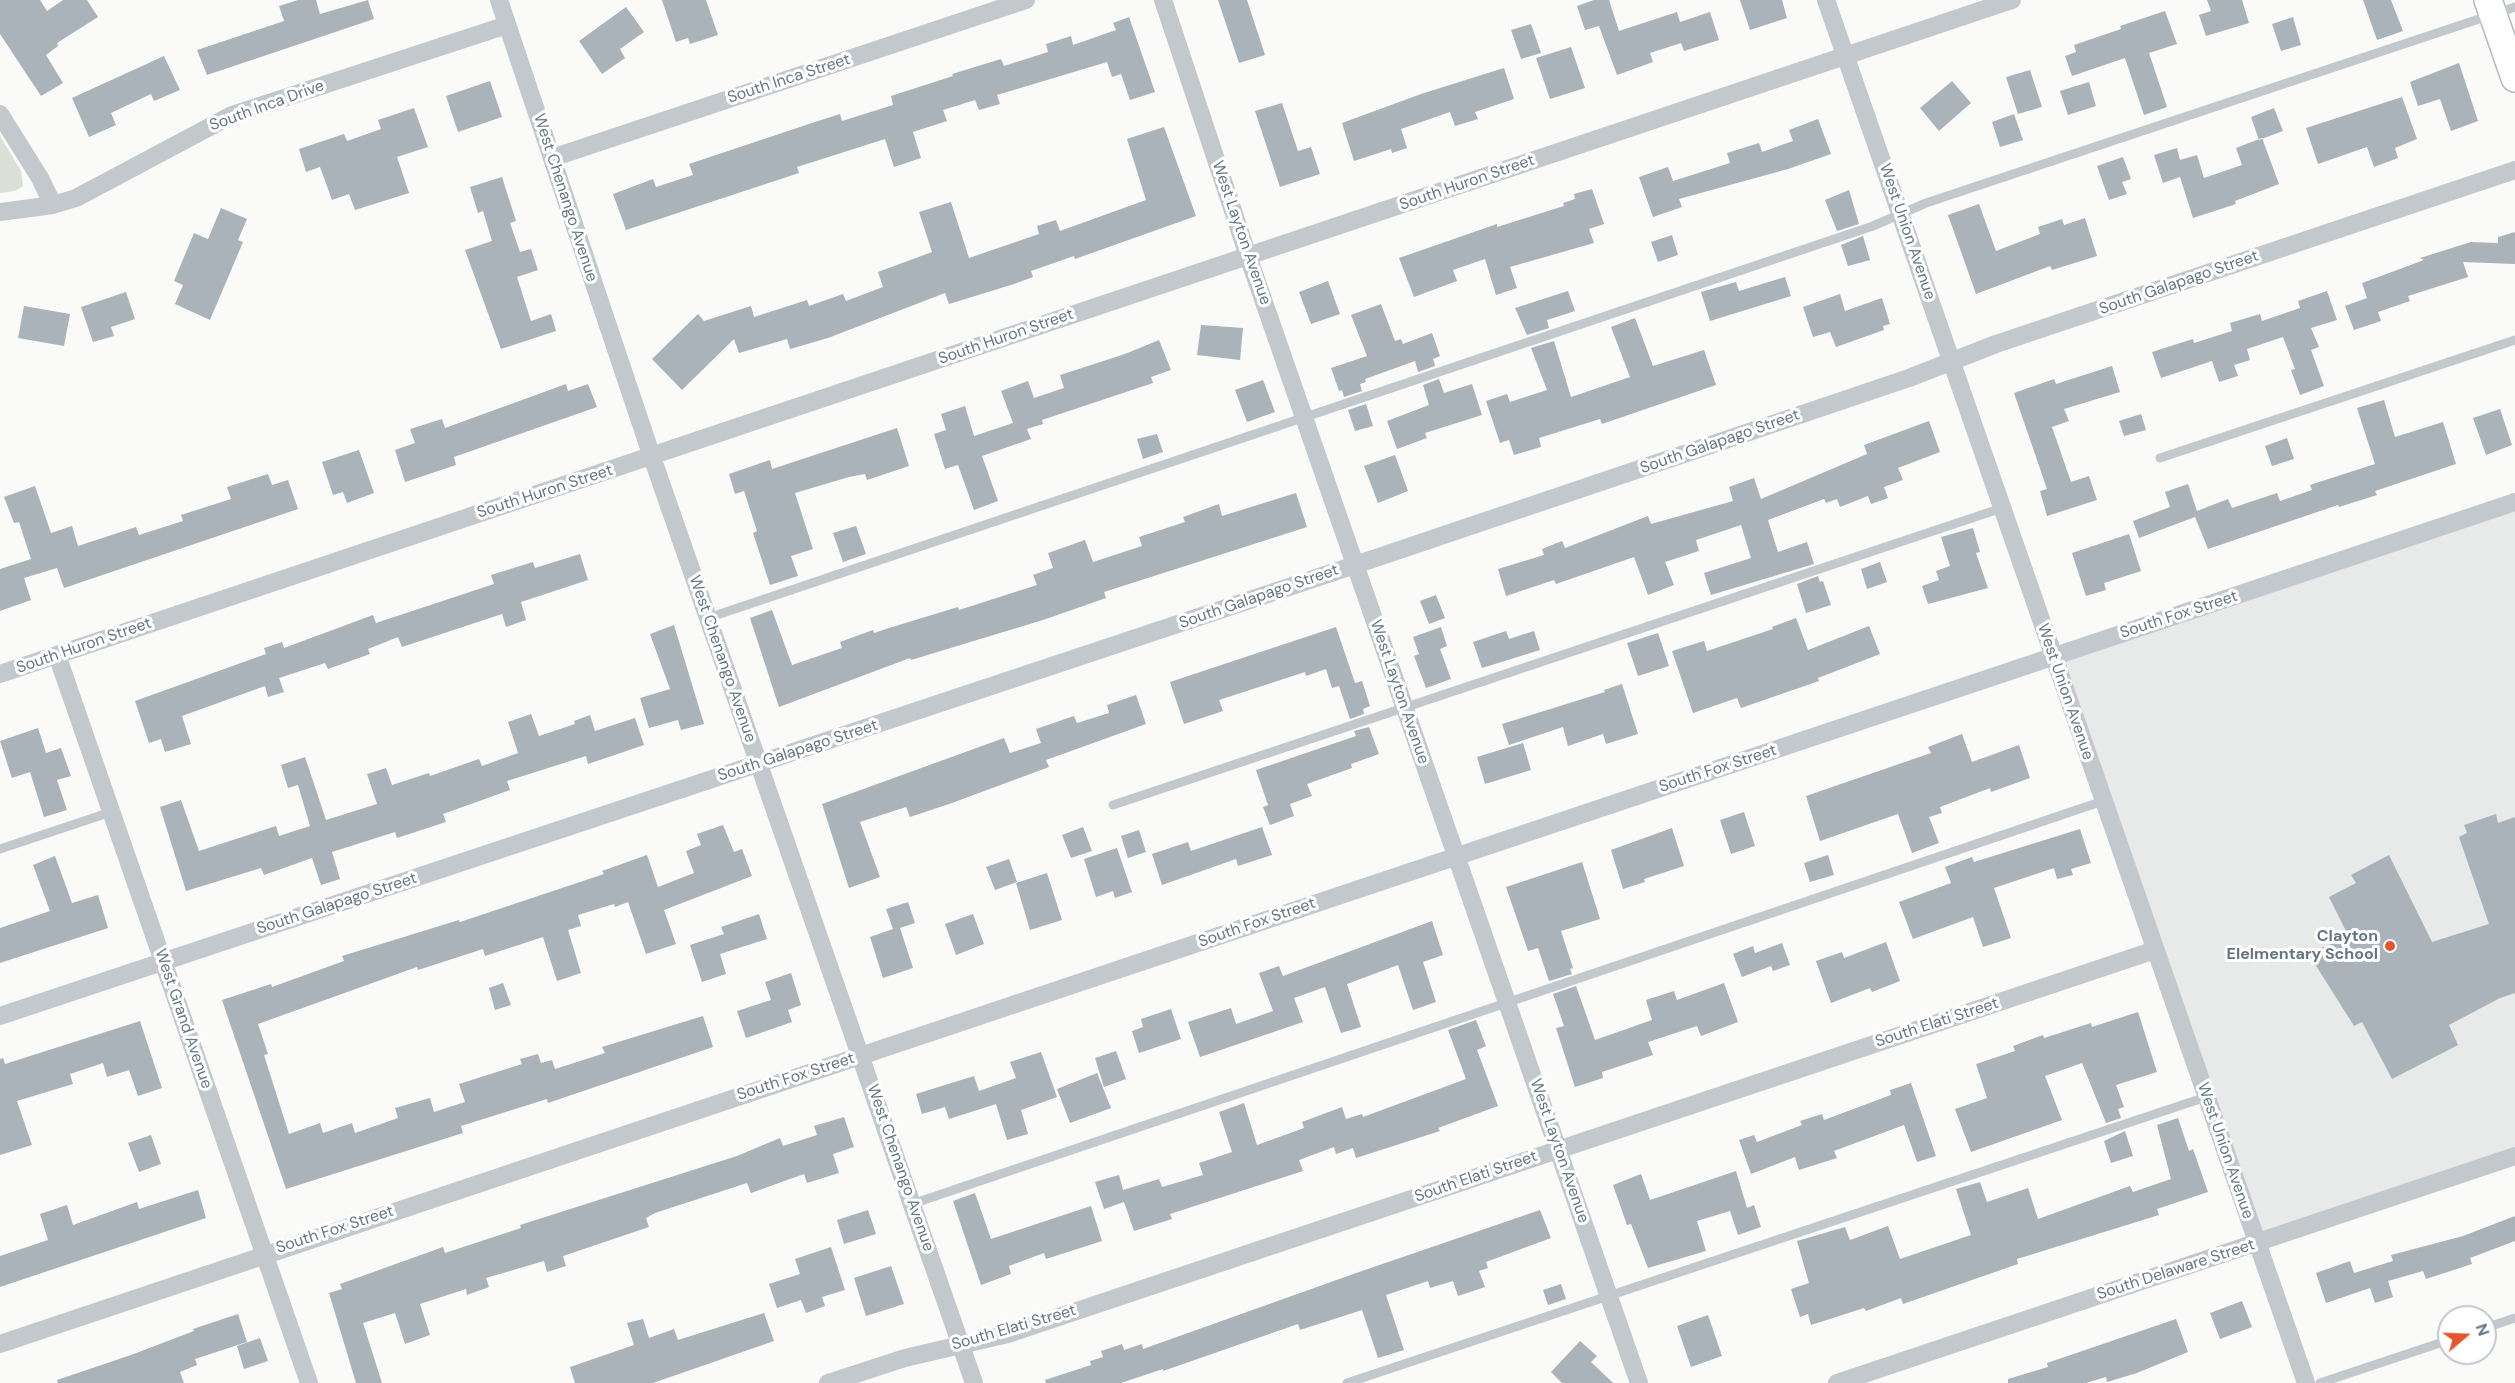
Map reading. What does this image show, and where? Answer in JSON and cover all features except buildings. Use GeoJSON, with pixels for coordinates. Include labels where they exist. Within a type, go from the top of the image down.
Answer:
{"type":"FeatureCollection","features":[{"type":"Feature","properties":{"kind":"street","name":"West Chenango Avenue"},"geometry":{"type":"LineString","coordinates":[[499,0],[652,457],[974,1383]]}},
{"type":"Feature","properties":{"kind":"street","name":"South Inca Street"},"geometry":{"type":"LineString","coordinates":[[552,158],[1026,0]]}},
{"type":"Feature","properties":{"kind":"street","name":"West Layton Avenue"},"geometry":{"type":"LineString","coordinates":[[1163,0],[1303,416],[1639,1383]]}},
{"type":"Feature","properties":{"kind":"street","name":"West Union Avenue"},"geometry":{"type":"LineString","coordinates":[[1826,0],[2306,1383]]}},
{"type":"Feature","properties":{"kind":"street","name":"South Huron Street"},"geometry":{"type":"LineString","coordinates":[[0,674],[2012,0]]}},
{"type":"Feature","properties":{"kind":"street"},"geometry":{"type":"LineString","coordinates":[[2499,7],[2515,78]]}},
{"type":"Feature","properties":{"kind":"street","name":"South Inca Drive"},"geometry":{"type":"LineString","coordinates":[[0,212],[52,206],[89,192],[232,115],[507,25]]}},
{"type":"Feature","properties":{"kind":"street"},"geometry":{"type":"LineString","coordinates":[[0,114],[40,178],[52,206]]}},
{"type":"Feature","properties":{"kind":"street","name":"South Galapago Street"},"geometry":{"type":"LineString","coordinates":[[0,1016],[1355,565],[1952,362],[1996,344],[2515,170]]}},
{"type":"Feature","properties":{"kind":"street","name":"South Fox Street"},"geometry":{"type":"LineString","coordinates":[[0,1344],[2515,502]]}},
{"type":"Feature","properties":{"kind":"street","name":"West Grand Avenue"},"geometry":{"type":"LineString","coordinates":[[57,655],[309,1383]]}},
{"type":"Feature","properties":{"kind":"street","name":"South Elati Street"},"geometry":{"type":"LineString","coordinates":[[828,1383],[905,1358],[1008,1334],[2155,950]]}},
{"type":"Feature","properties":{"kind":"street","name":"South Delaware Street"},"geometry":{"type":"LineString","coordinates":[[1837,1383],[2515,1156]]}},
{"type":"Feature","properties":{"kind":"lane"},"geometry":{"type":"LineString","coordinates":[[708,618],[1873,226],[1900,212],[2499,7]]}},
{"type":"Feature","properties":{"kind":"lane"},"geometry":{"type":"LineString","coordinates":[[2160,458],[2515,340]]}},
{"type":"Feature","properties":{"kind":"lane"},"geometry":{"type":"LineString","coordinates":[[1113,805],[2002,508]]}},
{"type":"Feature","properties":{"kind":"lane"},"geometry":{"type":"LineString","coordinates":[[912,1204],[2103,801]]}},
{"type":"Feature","properties":{"kind":"lane"},"geometry":{"type":"LineString","coordinates":[[0,849],[111,812]]}},
{"type":"Feature","properties":{"kind":"lane"},"geometry":{"type":"LineString","coordinates":[[1347,1383],[2206,1097]]}},
{"type":"Feature","properties":{"kind":"lane"},"geometry":{"type":"LineString","coordinates":[[2497,1324],[2515,1317]]}},
{"type":"Feature","properties":{"kind":"lane"},"geometry":{"type":"LineString","coordinates":[[2320,1383],[2437,1344]]}},
{"type":"Feature","properties":{"kind":"shaded area"},"geometry":{"type":"Polygon","coordinates":[[[0,136],[21,171],[23,186],[15,191],[0,193],[0,136]]]}},
{"type":"Feature","properties":{"kind":"shaded area"},"geometry":{"type":"Polygon","coordinates":[[[2515,502],[2515,1156],[2257,1243],[2053,657],[2515,502]]]}},
{"type":"Feature","properties":{"kind":"place","name":"Clayton Elelmentary School"},"geometry":{"type":"Point","coordinates":[2390,946]}}]}
